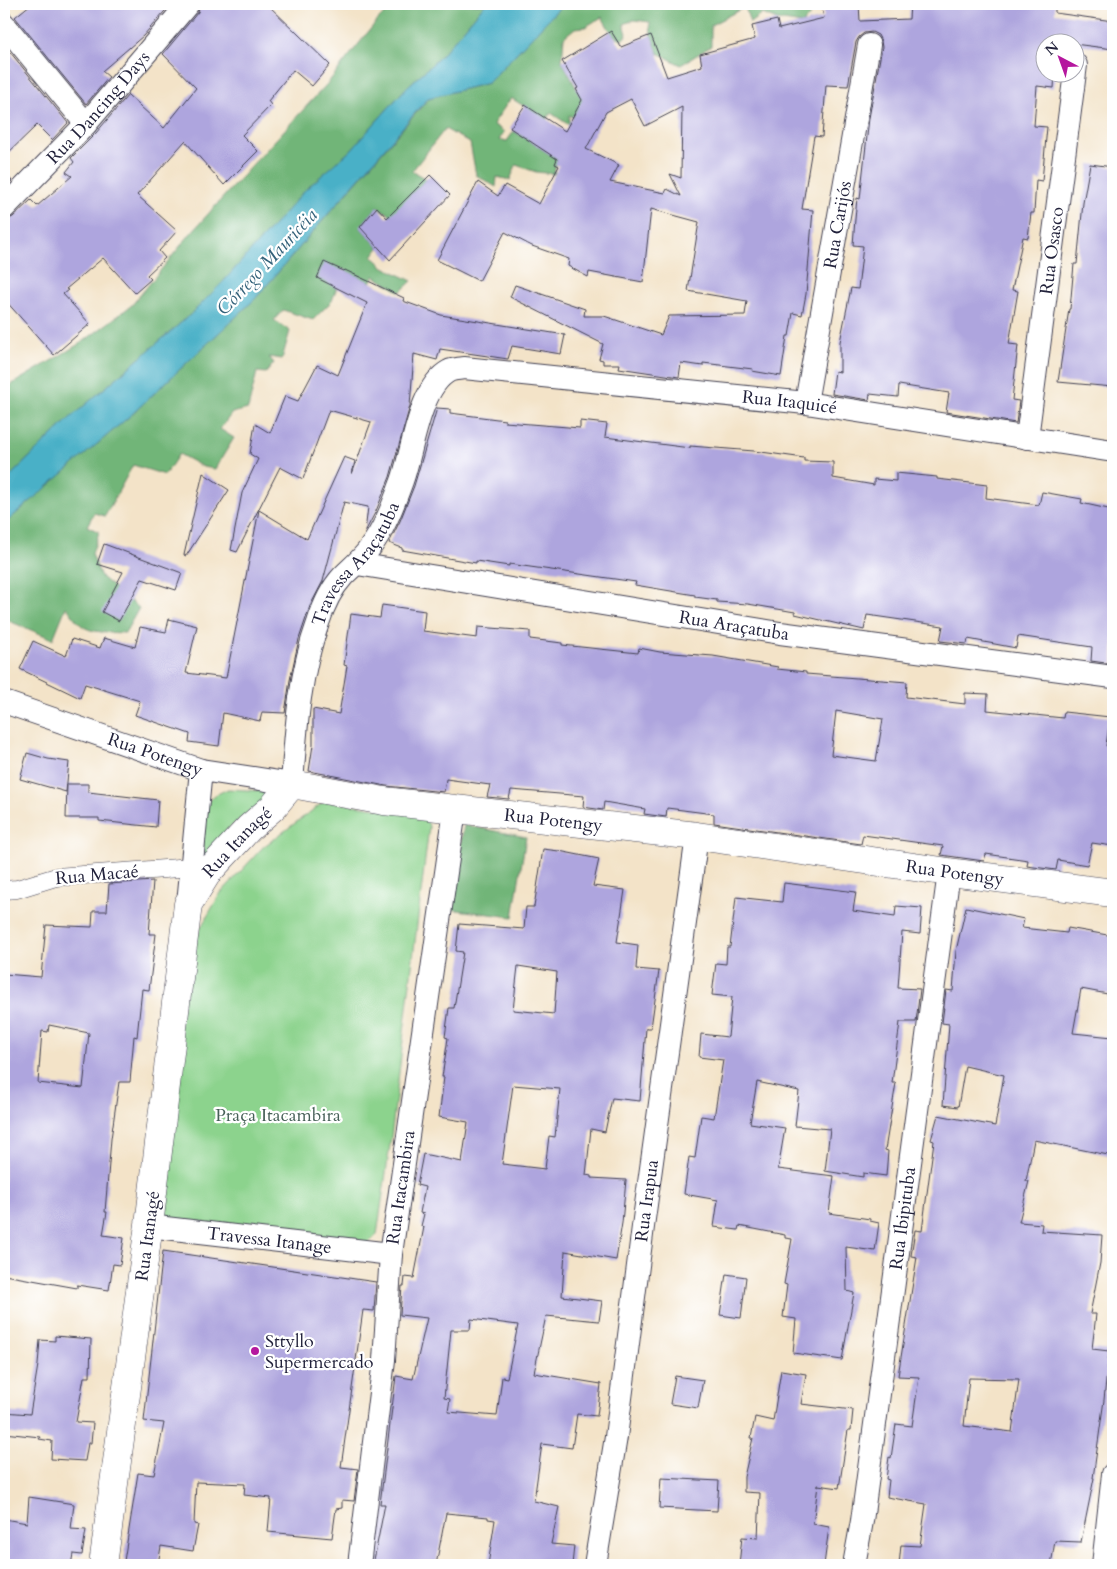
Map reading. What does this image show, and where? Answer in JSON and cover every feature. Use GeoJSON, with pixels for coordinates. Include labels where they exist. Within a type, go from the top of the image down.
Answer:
{"type":"FeatureCollection","features":[{"type":"Feature","properties":{"kind":"main road","name":"Rua Potengy"},"geometry":{"type":"LineString","coordinates":[[292,784],[384,801],[697,836],[1113,893]]}},
{"type":"Feature","properties":{"kind":"main road","name":"Rua Itanagé"},"geometry":{"type":"LineString","coordinates":[[103,1565],[188,904],[208,872],[248,828],[273,807],[292,784]]}},
{"type":"Feature","properties":{"kind":"street","name":"Rua Dancing Days"},"geometry":{"type":"LineString","coordinates":[[4,208],[86,124],[188,4]]}},
{"type":"Feature","properties":{"kind":"street"},"geometry":{"type":"LineString","coordinates":[[4,24],[86,124]]}},
{"type":"Feature","properties":{"kind":"street","name":"Rua Carijós"},"geometry":{"type":"LineString","coordinates":[[806,403],[869,46]]}},
{"type":"Feature","properties":{"kind":"street","name":"Rua Osasco"},"geometry":{"type":"LineString","coordinates":[[1027,438],[1074,82]]}},
{"type":"Feature","properties":{"kind":"street","name":"Rua Itaquicé"},"geometry":{"type":"LineString","coordinates":[[464,368],[806,403],[1113,452]]}},
{"type":"Feature","properties":{"kind":"street","name":"Travessa Araçatuba"},"geometry":{"type":"LineString","coordinates":[[292,784],[296,720],[304,670],[318,623],[331,592],[343,576],[357,564],[379,534],[402,480],[416,429],[430,389],[450,371],[464,368]]}},
{"type":"Feature","properties":{"kind":"street","name":"Rua Araçatuba"},"geometry":{"type":"LineString","coordinates":[[357,564],[780,633],[1113,677]]}},
{"type":"Feature","properties":{"kind":"street","name":"Rua Potengy"},"geometry":{"type":"LineString","coordinates":[[4,702],[201,770],[292,784]]}},
{"type":"Feature","properties":{"kind":"street","name":"Rua Itanagé"},"geometry":{"type":"LineString","coordinates":[[188,904],[201,770]]}},
{"type":"Feature","properties":{"kind":"street","name":"Rua Itacambira"},"geometry":{"type":"LineString","coordinates":[[359,1565],[384,1360],[391,1254],[455,810]]}},
{"type":"Feature","properties":{"kind":"street","name":"Rua Irapua"},"geometry":{"type":"LineString","coordinates":[[595,1565],[616,1437],[645,1210],[697,836]]}},
{"type":"Feature","properties":{"kind":"street","name":"Rua Macaé"},"geometry":{"type":"LineString","coordinates":[[4,890],[17,889],[56,877],[192,867]]}},
{"type":"Feature","properties":{"kind":"street","name":"Rua Ibipituba"},"geometry":{"type":"LineString","coordinates":[[854,1565],[862,1521],[949,872]]}},
{"type":"Feature","properties":{"kind":"street","name":"Travessa Itanage"},"geometry":{"type":"LineString","coordinates":[[148,1226],[391,1254]]}},
{"type":"Feature","properties":{"kind":"street"},"geometry":{"type":"LineString","coordinates":[[1103,1565],[1113,1474]]}},
{"type":"Feature","properties":{"kind":"green space"},"geometry":{"type":"Polygon","coordinates":[[[394,4],[485,4],[439,58],[407,87],[350,151],[306,189],[223,282],[190,315],[70,418],[4,482],[4,389],[84,341],[132,305],[191,233],[327,84],[376,22],[394,4]]]}},
{"type":"Feature","properties":{"kind":"green space"},"geometry":{"type":"Polygon","coordinates":[[[563,4],[816,4],[815,10],[802,24],[777,20],[762,14],[750,23],[745,7],[711,25],[711,46],[681,65],[658,53],[651,35],[650,22],[634,20],[624,24],[627,34],[622,40],[612,34],[602,17],[585,27],[575,28],[564,37],[562,61],[590,114],[578,120],[569,115],[569,125],[551,113],[546,120],[511,98],[493,124],[504,132],[499,140],[507,141],[514,131],[557,159],[554,174],[536,172],[516,165],[510,180],[497,177],[496,187],[476,175],[470,143],[445,129],[412,171],[426,179],[411,194],[396,218],[377,207],[360,227],[379,248],[372,256],[384,267],[412,281],[400,292],[374,276],[370,282],[343,269],[332,301],[313,320],[283,310],[274,320],[290,331],[282,359],[269,357],[274,363],[266,373],[257,372],[248,409],[232,413],[220,429],[234,438],[215,469],[203,467],[179,454],[165,475],[133,465],[105,516],[94,513],[87,526],[99,532],[92,554],[101,577],[139,608],[125,633],[102,632],[85,628],[66,607],[53,639],[4,619],[4,524],[131,415],[255,299],[429,98],[488,83],[563,4]]]}},
{"type":"Feature","properties":{"kind":"green space"},"geometry":{"type":"Polygon","coordinates":[[[228,789],[281,792],[228,829],[201,873],[204,805],[215,795],[228,789]]]}},
{"type":"Feature","properties":{"kind":"green space","name":"Praça Itacambira"},"geometry":{"type":"Polygon","coordinates":[[[325,801],[426,815],[429,827],[391,1138],[377,1235],[363,1247],[150,1217],[189,963],[200,929],[220,894],[263,847],[325,801]]]}},
{"type":"Feature","properties":{"kind":"green space"},"geometry":{"type":"Polygon","coordinates":[[[464,825],[526,837],[513,917],[449,909],[464,825]]]}},
{"type":"Feature","properties":{"kind":"water","name":"Córrego Mauricéia"},"geometry":{"type":"Polygon","coordinates":[[[485,4],[563,4],[488,83],[428,98],[255,299],[131,415],[4,524],[4,482],[70,418],[190,315],[223,282],[306,189],[350,151],[407,87],[439,58],[485,4]]]}},
{"type":"Feature","properties":{"kind":"building"},"geometry":{"type":"Polygon","coordinates":[[[31,4],[171,4],[143,36],[102,71],[109,77],[86,104],[15,17],[31,4]]]}},
{"type":"Feature","properties":{"kind":"building"},"geometry":{"type":"Polygon","coordinates":[[[201,4],[267,4],[330,65],[312,86],[293,70],[268,101],[271,105],[242,135],[258,151],[224,185],[185,141],[137,195],[177,231],[159,251],[165,258],[147,275],[151,279],[135,293],[103,258],[66,289],[68,290],[63,294],[90,324],[54,355],[4,299],[4,221],[13,217],[31,200],[37,206],[72,176],[66,172],[74,162],[71,158],[96,133],[128,95],[164,128],[196,88],[163,54],[198,12],[201,4]]]}},
{"type":"Feature","properties":{"kind":"building"},"geometry":{"type":"Polygon","coordinates":[[[821,4],[859,4],[860,21],[909,19],[910,4],[1055,4],[1055,13],[1113,21],[1113,49],[1084,45],[1084,32],[1034,32],[1034,82],[1054,82],[1054,88],[1037,86],[1034,126],[1047,127],[1042,181],[1036,180],[1034,213],[1031,213],[1028,238],[1023,237],[1012,290],[1018,291],[1009,344],[1018,345],[1012,400],[1019,401],[1016,423],[946,412],[949,393],[899,385],[898,397],[870,394],[869,400],[832,394],[835,371],[840,372],[840,342],[851,288],[858,289],[863,246],[853,245],[857,198],[860,199],[869,118],[882,47],[878,35],[872,32],[864,33],[856,42],[848,86],[826,85],[822,137],[814,136],[802,209],[813,210],[806,294],[802,315],[793,313],[789,336],[787,336],[781,376],[752,371],[753,369],[703,363],[703,366],[681,363],[679,377],[619,368],[620,364],[603,364],[603,360],[599,359],[603,344],[510,297],[515,285],[585,309],[584,316],[604,316],[661,335],[669,316],[745,315],[747,301],[688,291],[699,222],[651,209],[643,282],[589,272],[588,277],[568,266],[569,259],[532,246],[505,232],[479,281],[437,260],[478,182],[498,196],[505,185],[539,204],[559,166],[555,164],[557,159],[510,128],[525,105],[565,131],[582,100],[576,89],[578,88],[562,61],[611,31],[621,47],[651,35],[667,77],[702,66],[700,54],[755,39],[752,26],[777,20],[779,29],[824,18],[821,4]],[[631,99],[606,112],[586,149],[619,165],[610,182],[665,193],[667,189],[681,196],[670,174],[681,178],[682,107],[645,126],[631,99]]]}},
{"type":"Feature","properties":{"kind":"building"},"geometry":{"type":"Polygon","coordinates":[[[10,52],[68,123],[52,140],[37,125],[4,157],[4,58],[10,52]]]}},
{"type":"Feature","properties":{"kind":"building"},"geometry":{"type":"Polygon","coordinates":[[[1090,164],[1113,167],[1113,387],[1058,382],[1070,309],[1074,264],[1077,264],[1083,203],[1090,164]]]}},
{"type":"Feature","properties":{"kind":"building"},"geometry":{"type":"Polygon","coordinates":[[[4,172],[12,181],[4,189],[4,172]]]}},
{"type":"Feature","properties":{"kind":"building"},"geometry":{"type":"Polygon","coordinates":[[[430,175],[450,195],[390,260],[360,227],[377,207],[387,218],[430,175]]]}},
{"type":"Feature","properties":{"kind":"building"},"geometry":{"type":"Polygon","coordinates":[[[324,262],[404,298],[403,301],[441,315],[565,335],[561,354],[512,346],[508,359],[440,349],[437,360],[414,354],[410,406],[390,477],[365,532],[368,507],[344,502],[323,581],[310,606],[299,639],[285,713],[262,712],[260,721],[223,713],[219,746],[189,742],[190,734],[135,715],[140,701],[85,684],[80,698],[20,669],[33,641],[66,656],[72,639],[100,648],[104,638],[135,647],[140,627],[166,632],[169,619],[197,626],[186,673],[226,678],[259,510],[307,539],[344,457],[355,461],[352,474],[371,422],[329,410],[303,479],[280,467],[237,552],[231,550],[242,493],[258,459],[250,454],[255,424],[270,433],[285,396],[298,401],[317,365],[338,375],[367,303],[317,278],[324,262]]]}},
{"type":"Feature","properties":{"kind":"building"},"geometry":{"type":"Polygon","coordinates":[[[437,408],[450,409],[450,413],[505,420],[505,422],[580,428],[580,421],[607,424],[605,437],[690,448],[690,446],[754,451],[804,458],[804,461],[833,462],[833,478],[874,485],[874,479],[896,481],[896,473],[937,477],[937,479],[987,485],[986,498],[1039,505],[1042,492],[1082,499],[1081,503],[1113,510],[1113,664],[1091,661],[1092,647],[1018,636],[1016,648],[968,639],[967,644],[940,641],[943,626],[867,615],[864,630],[795,614],[795,612],[748,604],[717,602],[717,600],[695,597],[695,595],[635,585],[636,582],[509,564],[509,566],[476,561],[476,563],[402,550],[402,548],[389,543],[414,486],[437,408]]]}},
{"type":"Feature","properties":{"kind":"building"},"geometry":{"type":"Polygon","coordinates":[[[203,473],[229,490],[186,556],[184,555],[203,473]]]}},
{"type":"Feature","properties":{"kind":"building"},"geometry":{"type":"Polygon","coordinates":[[[104,544],[182,573],[176,590],[142,579],[119,621],[102,612],[123,572],[97,564],[104,544]]]}},
{"type":"Feature","properties":{"kind":"building"},"geometry":{"type":"Polygon","coordinates":[[[382,605],[425,611],[423,631],[477,638],[478,627],[530,631],[530,639],[562,643],[562,645],[638,653],[639,648],[660,652],[713,656],[778,667],[777,669],[806,672],[806,674],[907,682],[906,697],[965,704],[965,693],[988,694],[987,710],[1063,718],[1064,712],[1110,717],[1106,746],[1113,747],[1113,846],[1092,843],[1087,865],[1058,860],[1056,870],[1027,866],[1028,860],[986,854],[984,861],[941,855],[943,846],[863,835],[861,844],[714,823],[714,814],[667,808],[666,817],[644,814],[645,809],[604,802],[603,810],[583,807],[584,796],[511,790],[509,799],[487,797],[490,785],[446,779],[444,792],[386,786],[309,771],[313,745],[313,709],[339,714],[347,666],[344,665],[351,614],[380,618],[382,605]],[[836,711],[831,755],[876,761],[883,719],[836,711]]]}},
{"type":"Feature","properties":{"kind":"building"},"geometry":{"type":"Polygon","coordinates":[[[27,753],[69,762],[66,792],[20,779],[27,753]]]}},
{"type":"Feature","properties":{"kind":"building"},"geometry":{"type":"Polygon","coordinates":[[[67,784],[88,784],[88,792],[158,800],[156,827],[99,821],[99,818],[66,818],[67,784]]]}},
{"type":"Feature","properties":{"kind":"building"},"geometry":{"type":"Polygon","coordinates":[[[543,849],[599,859],[593,886],[625,890],[617,942],[638,945],[636,969],[659,971],[651,1028],[646,1028],[640,1101],[612,1098],[605,1132],[591,1129],[586,1175],[591,1176],[591,1178],[626,1180],[616,1260],[565,1251],[562,1296],[602,1301],[599,1321],[546,1316],[534,1373],[601,1384],[597,1416],[577,1414],[572,1448],[542,1444],[534,1501],[559,1507],[551,1544],[574,1546],[572,1565],[488,1565],[495,1520],[488,1519],[488,1517],[446,1513],[436,1565],[373,1565],[385,1504],[380,1504],[396,1376],[413,1379],[427,1318],[400,1315],[402,1286],[404,1286],[405,1277],[414,1278],[424,1227],[421,1226],[424,1214],[420,1213],[425,1187],[417,1185],[423,1154],[462,1162],[468,1122],[439,1117],[444,1077],[442,1077],[448,1038],[445,1037],[449,1008],[454,1008],[463,952],[456,951],[459,924],[524,929],[526,907],[534,907],[543,849]],[[518,966],[513,1010],[554,1014],[557,972],[518,966]],[[513,1085],[502,1164],[545,1169],[549,1136],[555,1137],[560,1089],[513,1085]],[[471,1319],[470,1330],[451,1330],[444,1398],[450,1399],[448,1412],[497,1416],[502,1377],[507,1378],[518,1325],[471,1319]]]}},
{"type":"Feature","properties":{"kind":"building"},"geometry":{"type":"Polygon","coordinates":[[[153,881],[149,934],[156,934],[149,990],[142,989],[137,1037],[134,1036],[130,1082],[119,1082],[111,1139],[105,1212],[107,1212],[103,1235],[124,1238],[120,1265],[113,1264],[109,1290],[77,1285],[77,1288],[4,1275],[4,974],[41,977],[46,925],[92,927],[93,911],[107,911],[109,884],[153,881]],[[49,1025],[48,1032],[42,1031],[38,1083],[83,1088],[89,1033],[49,1025]]]}},
{"type":"Feature","properties":{"kind":"building"},"geometry":{"type":"Polygon","coordinates":[[[784,883],[856,892],[853,911],[895,917],[896,906],[922,908],[920,934],[902,932],[898,988],[920,989],[916,1022],[900,1022],[892,1083],[896,1083],[885,1150],[888,1151],[886,1176],[863,1173],[863,1177],[825,1171],[830,1129],[795,1126],[799,1091],[757,1082],[750,1123],[785,1128],[778,1169],[834,1176],[829,1213],[870,1219],[870,1221],[879,1223],[875,1251],[846,1247],[847,1291],[854,1293],[842,1360],[793,1353],[796,1319],[783,1317],[787,1285],[784,1284],[792,1239],[785,1238],[785,1235],[739,1226],[738,1230],[714,1227],[718,1200],[684,1194],[689,1157],[695,1158],[701,1116],[714,1118],[723,1060],[699,1057],[701,1034],[728,1037],[732,997],[712,995],[716,963],[726,964],[727,947],[730,947],[736,897],[782,902],[784,883]]]}},
{"type":"Feature","properties":{"kind":"building"},"geometry":{"type":"Polygon","coordinates":[[[966,907],[1024,919],[1022,928],[1067,933],[1068,928],[1113,936],[1113,995],[1081,989],[1073,1033],[1113,1037],[1113,1156],[1034,1140],[1026,1181],[1029,1181],[1019,1222],[1042,1224],[1041,1231],[1102,1235],[1100,1263],[1090,1314],[1096,1314],[1092,1349],[1109,1351],[1094,1478],[1081,1542],[1055,1541],[1051,1565],[899,1565],[901,1545],[920,1546],[926,1504],[887,1497],[889,1480],[886,1479],[896,1424],[912,1426],[919,1377],[898,1376],[917,1257],[911,1256],[915,1230],[922,1231],[934,1141],[931,1140],[938,1115],[995,1126],[1004,1075],[965,1066],[958,1107],[943,1105],[949,1024],[942,1023],[946,990],[953,991],[956,951],[966,907]],[[969,1378],[964,1426],[1012,1432],[1019,1379],[969,1378]]]}},
{"type":"Feature","properties":{"kind":"building","name":"Sttyllo Supermercado"},"geometry":{"type":"Polygon","coordinates":[[[163,1251],[376,1282],[374,1311],[363,1310],[341,1467],[358,1469],[354,1501],[342,1500],[342,1508],[336,1509],[332,1538],[268,1532],[271,1498],[244,1495],[245,1484],[196,1482],[194,1524],[198,1525],[193,1551],[161,1546],[158,1565],[124,1561],[138,1473],[154,1475],[164,1423],[144,1421],[163,1251]]]}},
{"type":"Feature","properties":{"kind":"building"},"geometry":{"type":"Polygon","coordinates":[[[726,1274],[746,1277],[741,1318],[720,1315],[726,1274]]]}},
{"type":"Feature","properties":{"kind":"building"},"geometry":{"type":"Polygon","coordinates":[[[55,1336],[91,1339],[90,1377],[84,1377],[76,1422],[93,1423],[91,1443],[88,1443],[85,1461],[51,1459],[52,1441],[39,1439],[40,1437],[4,1433],[4,1412],[30,1414],[40,1340],[55,1341],[55,1336]]]}},
{"type":"Feature","properties":{"kind":"building"},"geometry":{"type":"Polygon","coordinates":[[[781,1370],[806,1374],[801,1404],[853,1410],[851,1430],[848,1430],[839,1488],[818,1485],[813,1524],[829,1527],[824,1565],[739,1565],[742,1537],[758,1538],[760,1493],[744,1492],[744,1477],[753,1438],[751,1438],[755,1417],[773,1421],[781,1370]]]}},
{"type":"Feature","properties":{"kind":"building"},"geometry":{"type":"Polygon","coordinates":[[[675,1376],[703,1380],[698,1408],[670,1404],[675,1376]]]}},
{"type":"Feature","properties":{"kind":"building"},"geometry":{"type":"Polygon","coordinates":[[[661,1478],[719,1481],[717,1511],[659,1508],[661,1478]]]}},
{"type":"Feature","properties":{"kind":"building"},"geometry":{"type":"Polygon","coordinates":[[[29,1497],[74,1504],[71,1529],[86,1530],[82,1555],[73,1554],[71,1565],[4,1565],[4,1519],[27,1523],[29,1497]]]}},
{"type":"Feature","properties":{"kind":"place","name":"Sttyllo Supermercado"},"geometry":{"type":"Point","coordinates":[255,1351]}}]}
